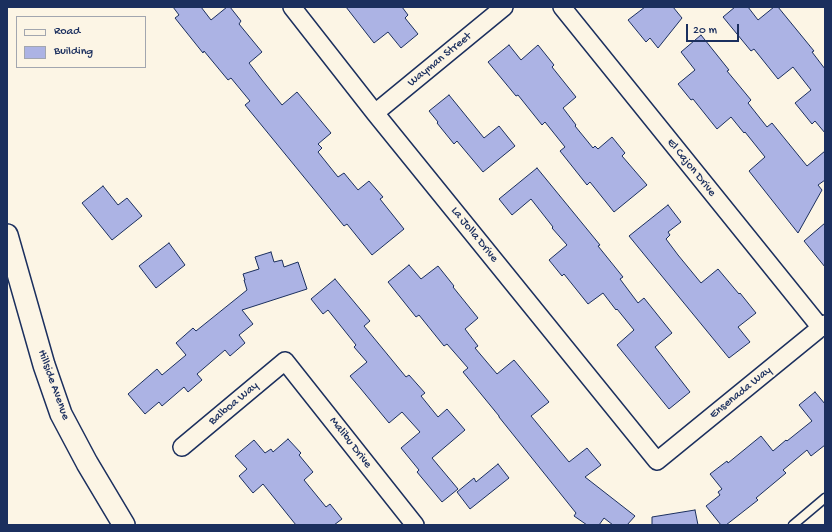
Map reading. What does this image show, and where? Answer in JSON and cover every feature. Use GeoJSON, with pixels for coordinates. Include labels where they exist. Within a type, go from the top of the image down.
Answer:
{"type":"FeatureCollection","features":[{"type":"Feature","properties":{"kind":"street","name":"La Jolla Drive"},"geometry":{"type":"LineString","coordinates":[[292,7],[375,113],[657,461]]}},
{"type":"Feature","properties":{"kind":"street","name":"Wayman Street"},"geometry":{"type":"LineString","coordinates":[[375,113],[504,7]]}},
{"type":"Feature","properties":{"kind":"street","name":"El Cajon Drive"},"geometry":{"type":"LineString","coordinates":[[562,7],[823,326]]}},
{"type":"Feature","properties":{"kind":"street","name":"Hillside Avenue"},"geometry":{"type":"LineString","coordinates":[[7,235],[44,365],[62,414],[87,463],[124,525]]}},
{"type":"Feature","properties":{"kind":"street","name":"Ensenada Way"},"geometry":{"type":"LineString","coordinates":[[657,461],[823,326]]}},
{"type":"Feature","properties":{"kind":"street","name":"Balboa Way"},"geometry":{"type":"LineString","coordinates":[[182,447],[285,361]]}},
{"type":"Feature","properties":{"kind":"street","name":"Malibu Drive"},"geometry":{"type":"LineString","coordinates":[[285,361],[415,525]]}},
{"type":"Feature","properties":{"kind":"lane"},"geometry":{"type":"LineString","coordinates":[[792,525],[825,498]]}},
{"type":"Feature","properties":{"kind":"building"},"geometry":{"type":"Polygon","coordinates":[[[173,7],[201,7],[211,20],[227,7],[230,7],[241,21],[239,24],[262,52],[249,63],[282,105],[297,92],[331,133],[318,144],[322,148],[318,152],[338,177],[344,173],[358,190],[369,181],[383,197],[380,199],[404,229],[372,255],[347,224],[344,226],[245,105],[250,101],[231,78],[228,80],[204,51],[203,53],[175,18],[179,15],[173,7]]]}},
{"type":"Feature","properties":{"kind":"building"},"geometry":{"type":"Polygon","coordinates":[[[346,7],[402,7],[408,15],[405,18],[418,34],[401,48],[388,32],[374,43],[346,7]]]}},
{"type":"Feature","properties":{"kind":"building"},"geometry":{"type":"Polygon","coordinates":[[[645,7],[673,7],[682,18],[658,48],[650,38],[646,42],[628,20],[645,7]]]}},
{"type":"Feature","properties":{"kind":"building"},"geometry":{"type":"Polygon","coordinates":[[[735,7],[748,7],[758,20],[774,7],[778,7],[814,51],[812,52],[825,69],[825,133],[815,121],[812,124],[795,103],[811,90],[793,67],[778,79],[754,49],[751,51],[723,17],[735,7]]]}},
{"type":"Feature","properties":{"kind":"building"},"geometry":{"type":"Polygon","coordinates":[[[701,35],[729,70],[727,71],[751,100],[748,103],[767,127],[772,123],[807,166],[825,151],[825,180],[818,185],[822,190],[798,233],[749,171],[765,157],[745,132],[744,133],[731,117],[717,129],[693,99],[691,100],[678,84],[695,70],[681,52],[701,35]]]}},
{"type":"Feature","properties":{"kind":"building"},"geometry":{"type":"Polygon","coordinates":[[[509,45],[521,60],[538,45],[554,65],[552,67],[576,97],[563,108],[576,125],[575,126],[593,148],[595,146],[598,149],[612,137],[625,153],[622,156],[647,185],[614,212],[590,182],[587,185],[560,151],[565,147],[545,122],[542,125],[518,95],[516,96],[488,62],[509,45]]]}},
{"type":"Feature","properties":{"kind":"building"},"geometry":{"type":"Polygon","coordinates":[[[449,95],[484,138],[499,126],[515,146],[483,172],[457,141],[454,144],[429,111],[449,95]]]}},
{"type":"Feature","properties":{"kind":"building"},"geometry":{"type":"Polygon","coordinates":[[[537,168],[600,245],[598,246],[623,277],[620,279],[638,303],[644,298],[672,333],[655,347],[690,392],[669,409],[617,345],[634,330],[603,293],[588,304],[564,274],[562,276],[549,260],[567,245],[552,228],[553,227],[531,199],[512,215],[499,199],[537,168]]]}},
{"type":"Feature","properties":{"kind":"building"},"geometry":{"type":"Polygon","coordinates":[[[103,186],[118,205],[127,198],[142,216],[112,240],[82,203],[103,186]]]}},
{"type":"Feature","properties":{"kind":"building"},"geometry":{"type":"Polygon","coordinates":[[[668,205],[681,222],[668,232],[670,235],[666,239],[678,255],[701,283],[718,269],[756,313],[738,327],[750,342],[729,358],[629,236],[668,205]]]}},
{"type":"Feature","properties":{"kind":"building"},"geometry":{"type":"Polygon","coordinates":[[[825,223],[825,267],[804,241],[825,223]]]}},
{"type":"Feature","properties":{"kind":"building"},"geometry":{"type":"Polygon","coordinates":[[[169,243],[185,265],[156,288],[139,266],[169,243]]]}},
{"type":"Feature","properties":{"kind":"building"},"geometry":{"type":"Polygon","coordinates":[[[271,252],[274,262],[282,260],[284,267],[298,262],[307,289],[242,310],[253,324],[239,335],[245,343],[230,356],[225,350],[197,374],[202,380],[188,392],[184,387],[162,406],[159,402],[145,414],[128,394],[157,369],[162,375],[186,355],[176,343],[193,328],[196,331],[247,290],[243,274],[259,269],[255,257],[271,252]]]}},
{"type":"Feature","properties":{"kind":"building"},"geometry":{"type":"Polygon","coordinates":[[[409,265],[421,279],[438,266],[478,318],[465,329],[478,346],[475,348],[497,374],[514,360],[549,402],[531,416],[569,462],[587,448],[601,465],[585,477],[635,516],[627,525],[613,525],[604,518],[599,525],[587,525],[574,516],[576,513],[463,372],[468,368],[447,344],[444,346],[419,315],[416,317],[388,282],[409,265]]]}},
{"type":"Feature","properties":{"kind":"building"},"geometry":{"type":"Polygon","coordinates":[[[335,279],[370,321],[364,326],[406,377],[409,375],[425,393],[421,396],[438,417],[447,409],[465,430],[432,458],[458,489],[442,502],[417,472],[419,470],[401,448],[420,432],[402,412],[389,423],[350,376],[367,362],[354,347],[356,345],[328,310],[323,314],[311,299],[335,279]]]}},
{"type":"Feature","properties":{"kind":"building"},"geometry":{"type":"Polygon","coordinates":[[[815,392],[825,404],[825,445],[811,456],[807,450],[783,470],[786,473],[756,498],[758,500],[726,525],[721,525],[706,506],[720,495],[718,492],[722,489],[710,474],[727,461],[728,463],[761,436],[773,451],[786,440],[787,441],[812,421],[799,405],[815,392]]]}},
{"type":"Feature","properties":{"kind":"building"},"geometry":{"type":"Polygon","coordinates":[[[288,439],[301,453],[299,455],[313,472],[304,480],[326,507],[330,504],[342,519],[334,525],[296,525],[263,484],[253,493],[239,476],[247,469],[235,456],[254,440],[265,453],[271,449],[273,452],[288,439]]]}},
{"type":"Feature","properties":{"kind":"building"},"geometry":{"type":"Polygon","coordinates":[[[498,464],[509,478],[470,509],[457,492],[474,478],[476,482],[498,464]]]}},
{"type":"Feature","properties":{"kind":"building"},"geometry":{"type":"Polygon","coordinates":[[[695,510],[698,525],[652,525],[652,517],[695,510]]]}}]}
